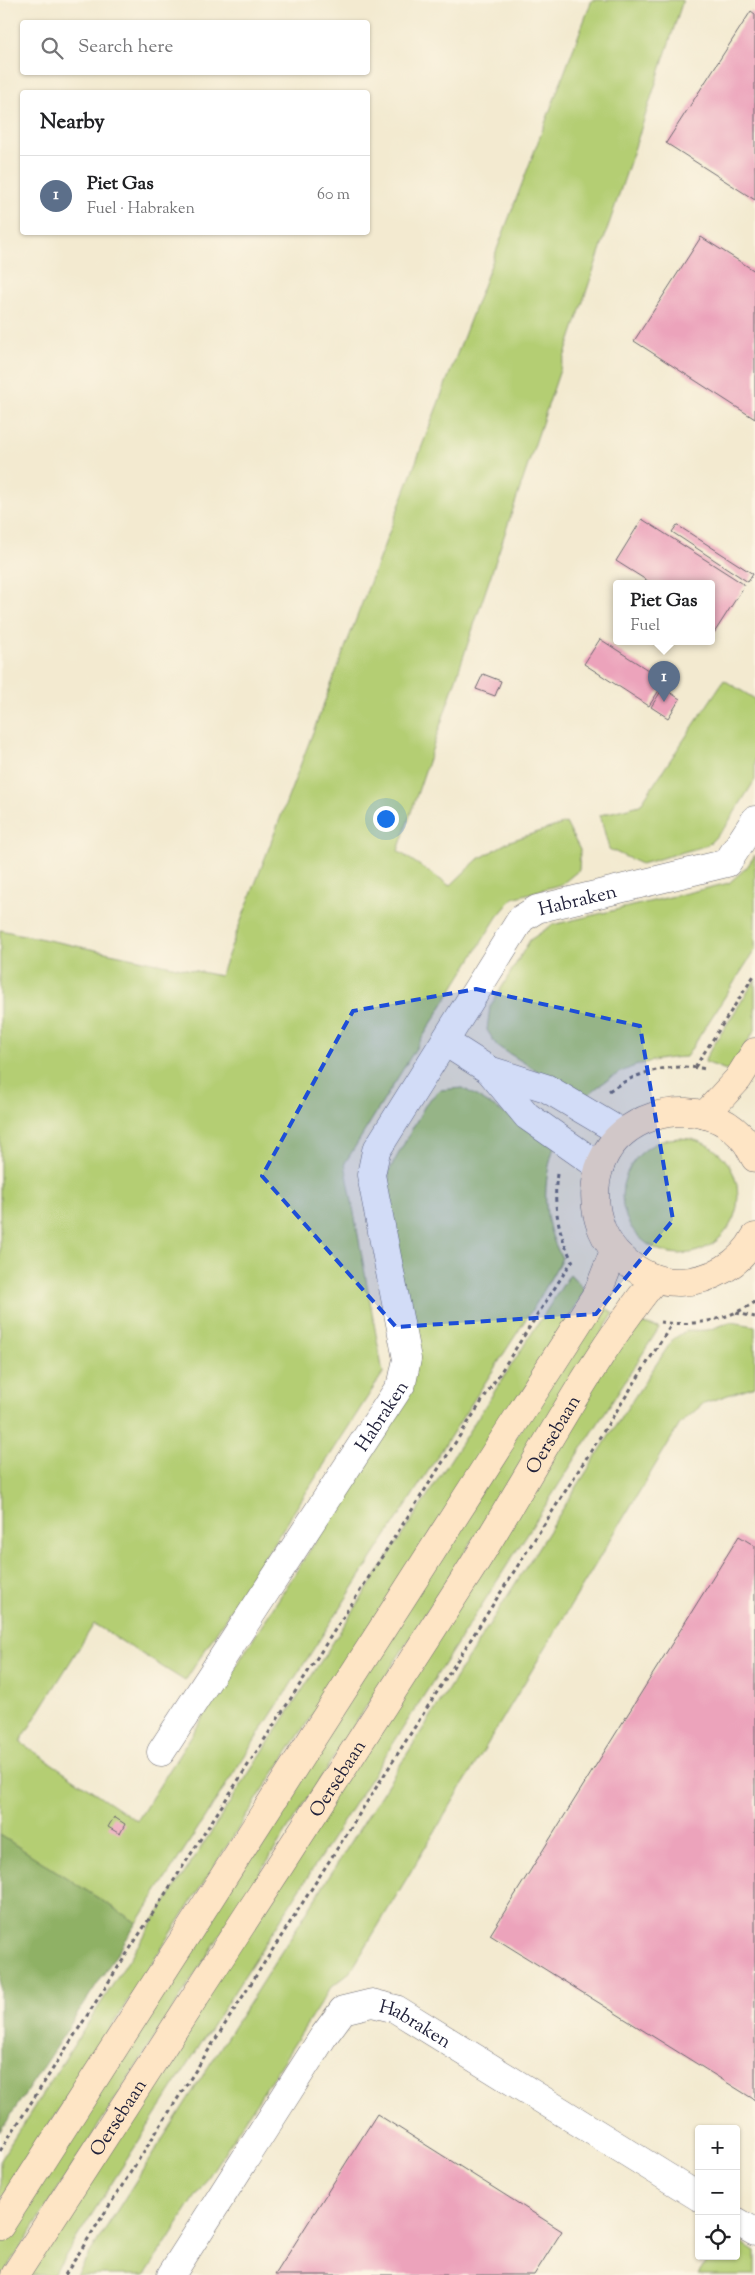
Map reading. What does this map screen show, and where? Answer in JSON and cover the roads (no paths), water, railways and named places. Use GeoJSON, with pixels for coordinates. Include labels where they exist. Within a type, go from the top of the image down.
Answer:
{"type":"FeatureCollection","features":[{"type":"Feature","properties":{"kind":"main road"},"geometry":{"type":"LineString","coordinates":[[705,1115],[738,1079],[755,1052]]}},
{"type":"Feature","properties":{"kind":"main road"},"geometry":{"type":"LineString","coordinates":[[751,1251],[724,1270],[702,1279],[679,1282],[655,1278],[633,1268],[614,1251],[602,1233],[596,1211],[595,1189],[600,1167],[609,1149],[622,1134],[647,1118],[676,1111],[705,1115],[727,1125],[752,1141]]}},
{"type":"Feature","properties":{"kind":"main road","name":"Oersebaan"},"geometry":{"type":"LineString","coordinates":[[0,2226],[598,1292],[614,1251]]}},
{"type":"Feature","properties":{"kind":"main road","name":"Oersebaan"},"geometry":{"type":"LineString","coordinates":[[15,2275],[477,1560],[568,1406],[629,1312],[655,1278]]}},
{"type":"Feature","properties":{"kind":"street","name":"Habraken"},"geometry":{"type":"LineString","coordinates":[[161,1752],[402,1383],[407,1359],[372,1175],[376,1151],[521,918],[538,909],[727,863],[755,820]]}},
{"type":"Feature","properties":{"kind":"street"},"geometry":{"type":"LineString","coordinates":[[445,1042],[489,1070],[546,1088],[622,1134]]}},
{"type":"Feature","properties":{"kind":"street"},"geometry":{"type":"LineString","coordinates":[[489,1070],[527,1116],[600,1167]]}},
{"type":"Feature","properties":{"kind":"street","name":"Habraken"},"geometry":{"type":"LineString","coordinates":[[171,2275],[338,2016],[344,2010],[372,2004],[396,2009],[695,2195]]}},
{"type":"Feature","properties":{"kind":"street"},"geometry":{"type":"LineString","coordinates":[[740,2223],[755,2232]]}},
{"type":"Feature","properties":{"kind":"place","name":"Piet Gas"},"geometry":{"type":"Point","coordinates":[664,702]}}]}
